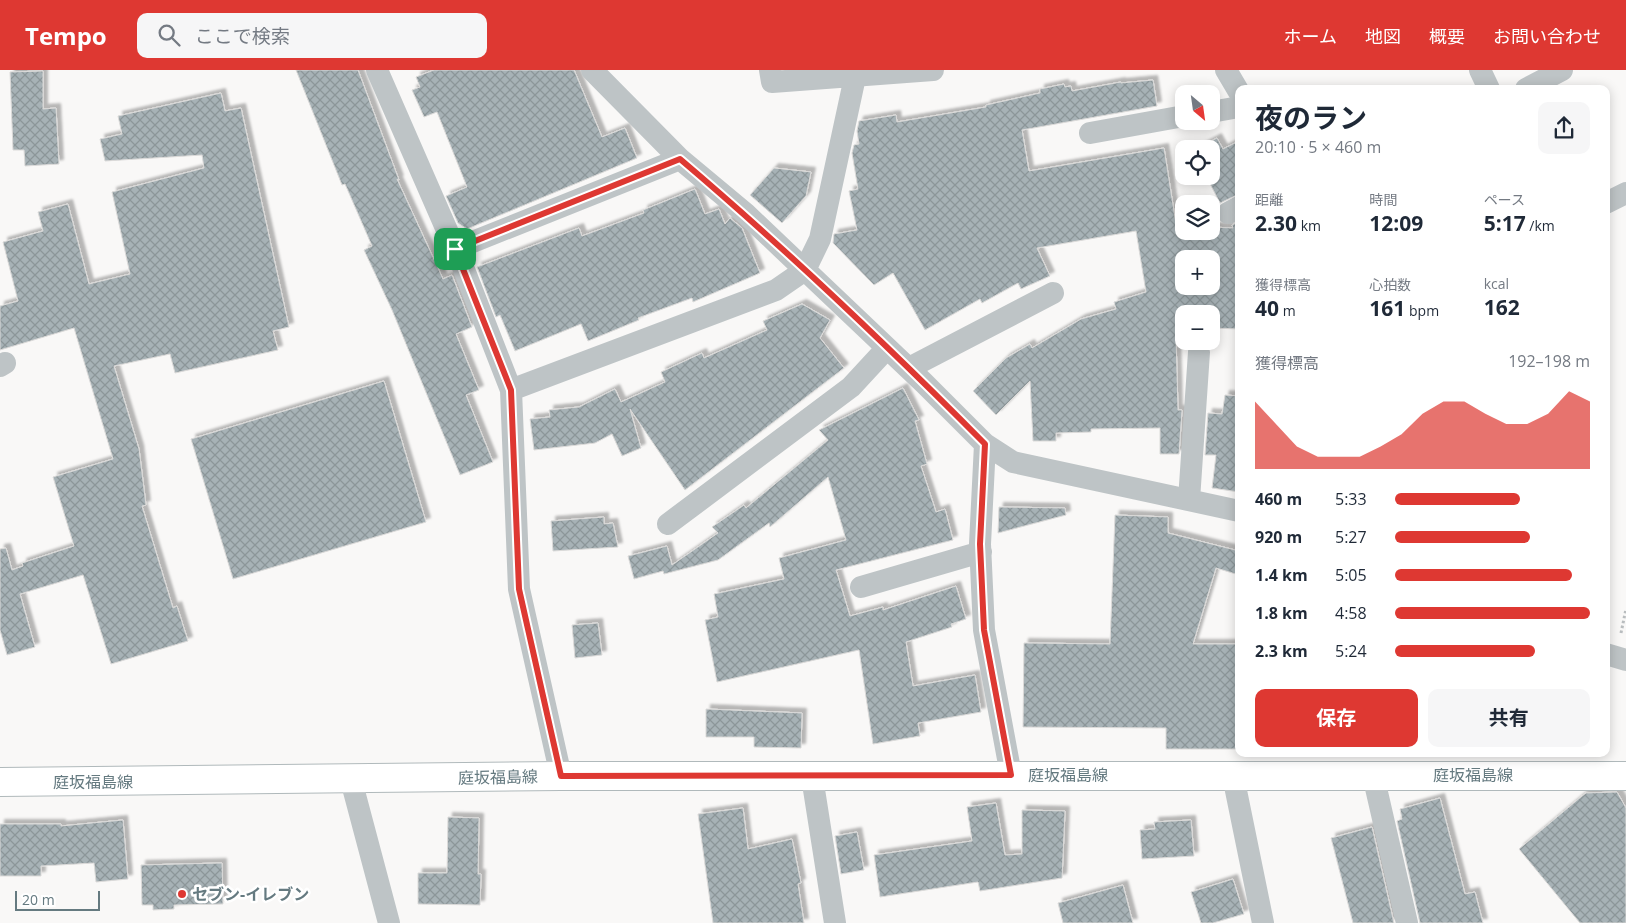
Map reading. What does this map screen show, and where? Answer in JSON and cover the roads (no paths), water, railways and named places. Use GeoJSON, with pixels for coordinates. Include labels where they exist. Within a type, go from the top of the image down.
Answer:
{"type":"FeatureCollection","features":[{"type":"Feature","properties":{"kind":"main road","name":"庭坂福島線"},"geometry":{"type":"LineString","coordinates":[[0,782],[351,780],[561,776],[1626,776]]}},
{"type":"Feature","properties":{"kind":"street"},"geometry":{"type":"LineString","coordinates":[[377,70],[455,249],[511,390],[519,589],[561,776]]}},
{"type":"Feature","properties":{"kind":"street"},"geometry":{"type":"LineString","coordinates":[[592,70],[680,159],[746,214],[909,368],[985,444],[1013,462],[1235,510]]}},
{"type":"Feature","properties":{"kind":"street"},"geometry":{"type":"LineString","coordinates":[[770,70],[772,82],[933,70]]}},
{"type":"Feature","properties":{"kind":"street"},"geometry":{"type":"LineString","coordinates":[[1226,70],[1235,85]]}},
{"type":"Feature","properties":{"kind":"street"},"geometry":{"type":"LineString","coordinates":[[1480,70],[1487,85]]}},
{"type":"Feature","properties":{"kind":"street"},"geometry":{"type":"LineString","coordinates":[[1534,85],[1562,70]]}},
{"type":"Feature","properties":{"kind":"street"},"geometry":{"type":"LineString","coordinates":[[511,390],[776,290],[805,270],[820,239],[855,77]]}},
{"type":"Feature","properties":{"kind":"street"},"geometry":{"type":"LineString","coordinates":[[1220,110],[1235,108]]}},
{"type":"Feature","properties":{"kind":"street"},"geometry":{"type":"LineString","coordinates":[[1090,133],[1175,118]]}},
{"type":"Feature","properties":{"kind":"street"},"geometry":{"type":"LineString","coordinates":[[455,249],[680,159]]}},
{"type":"Feature","properties":{"kind":"street"},"geometry":{"type":"LineString","coordinates":[[909,368],[1053,293]]}},
{"type":"Feature","properties":{"kind":"street"},"geometry":{"type":"LineString","coordinates":[[668,524],[851,387],[887,348]]}},
{"type":"Feature","properties":{"kind":"street"},"geometry":{"type":"LineString","coordinates":[[1189,500],[1199,352]]}},
{"type":"Feature","properties":{"kind":"street"},"geometry":{"type":"LineString","coordinates":[[985,444],[981,552],[984,630],[1011,775]]}},
{"type":"Feature","properties":{"kind":"street"},"geometry":{"type":"LineString","coordinates":[[861,587],[981,552]]}},
{"type":"Feature","properties":{"kind":"street"},"geometry":{"type":"LineString","coordinates":[[1610,655],[1626,660]]}},
{"type":"Feature","properties":{"kind":"street"},"geometry":{"type":"LineString","coordinates":[[1373,775],[1407,923]]}},
{"type":"Feature","properties":{"kind":"street"},"geometry":{"type":"LineString","coordinates":[[1233,776],[1263,923]]}},
{"type":"Feature","properties":{"kind":"street"},"geometry":{"type":"LineString","coordinates":[[812,777],[835,923]]}},
{"type":"Feature","properties":{"kind":"street"},"geometry":{"type":"LineString","coordinates":[[351,780],[389,923]]}},
{"type":"Feature","properties":{"kind":"place","name":"セブン-イレブン"},"geometry":{"type":"Point","coordinates":[182,894]}}]}
